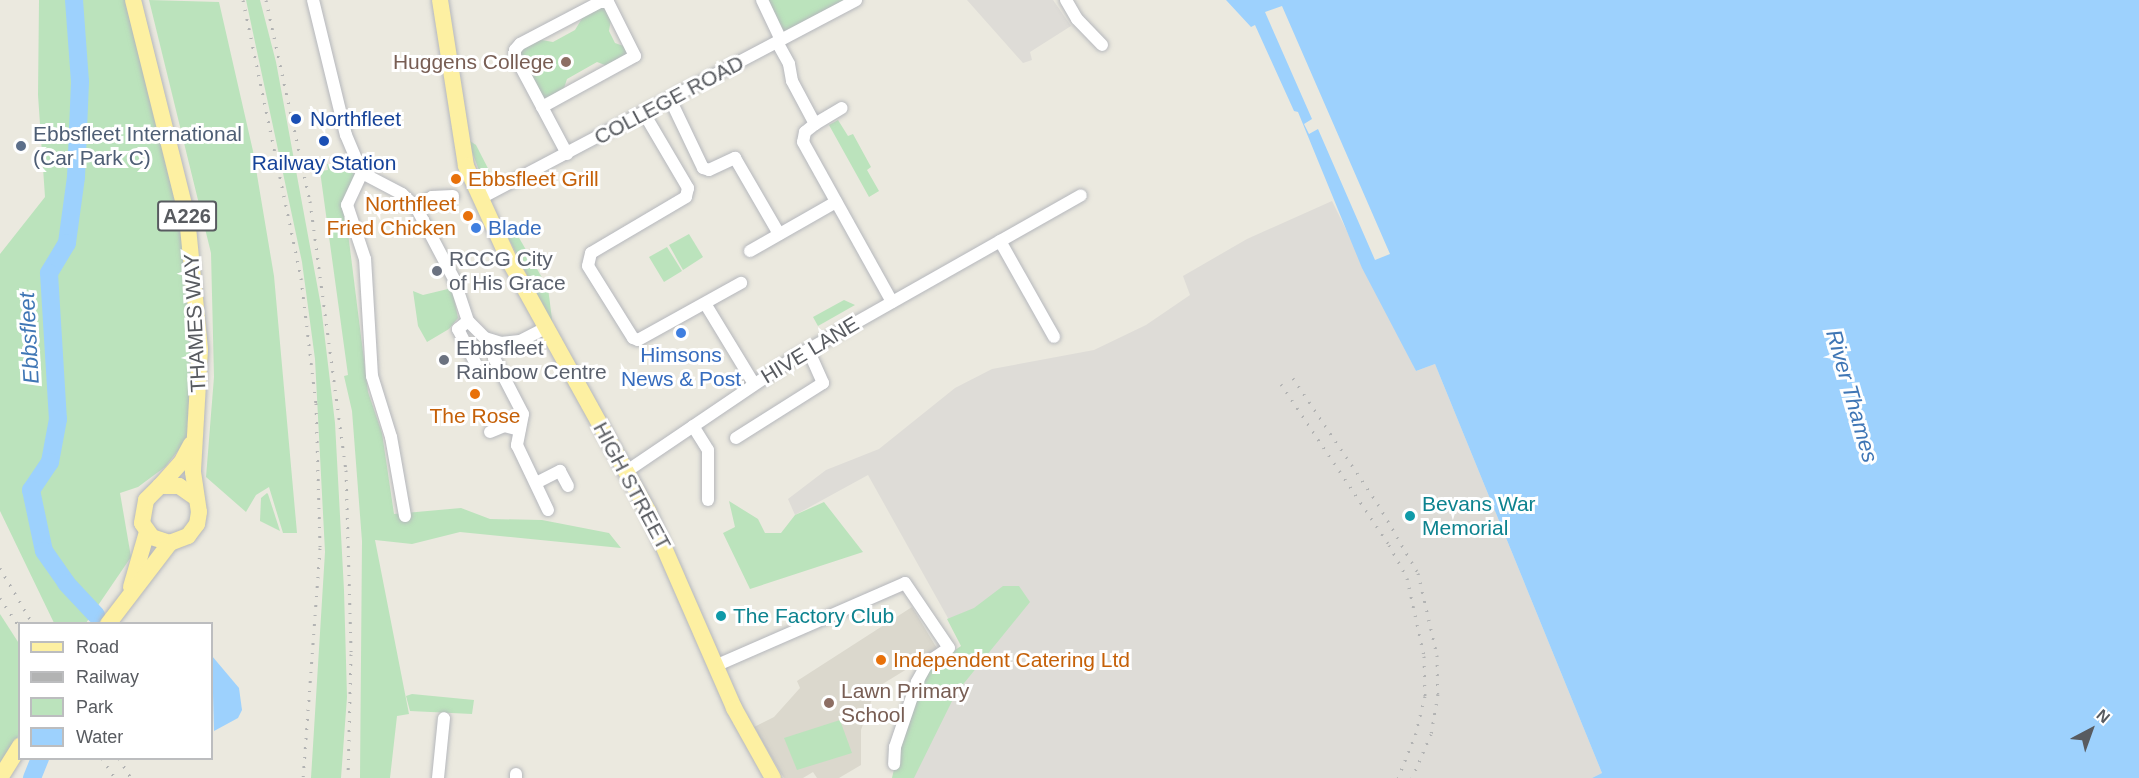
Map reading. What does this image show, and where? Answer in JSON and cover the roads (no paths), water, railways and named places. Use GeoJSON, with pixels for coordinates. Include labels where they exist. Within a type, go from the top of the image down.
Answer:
{"type":"FeatureCollection","features":[{"type":"Feature","properties":{"kind":"main road","name":"THAMES WAY"},"geometry":{"type":"LineString","coordinates":[[133,0],[179,178],[192,246],[200,349],[193,472],[196,498]]}},
{"type":"Feature","properties":{"kind":"main road","name":"HIGH STREET"},"geometry":{"type":"LineString","coordinates":[[440,0],[458,129],[466,166],[546,328],[627,471],[660,536],[715,666],[746,732],[773,778]]}},
{"type":"Feature","properties":{"kind":"main road","name":"THAMES WAY"},"geometry":{"type":"LineString","coordinates":[[160,486],[182,463],[196,437]]}},
{"type":"Feature","properties":{"kind":"main road"},"geometry":{"type":"LineString","coordinates":[[110,621],[129,593],[170,543],[182,540],[196,528],[200,512],[196,498],[179,486],[160,486],[144,503],[142,523],[147,532],[170,543]]}},
{"type":"Feature","properties":{"kind":"main road"},"geometry":{"type":"LineString","coordinates":[[129,593],[147,532]]}},
{"type":"Feature","properties":{"kind":"main road"},"geometry":{"type":"LineString","coordinates":[[0,778],[18,750]]}},
{"type":"Feature","properties":{"kind":"street"},"geometry":{"type":"LineString","coordinates":[[313,0],[344,129],[362,173],[402,194],[416,207],[456,281],[468,321],[483,336],[495,342],[520,341],[546,328]]}},
{"type":"Feature","properties":{"kind":"street"},"geometry":{"type":"LineString","coordinates":[[762,0],[789,64],[792,81],[815,124]]}},
{"type":"Feature","properties":{"kind":"street","name":"COLLEGE ROAD"},"geometry":{"type":"LineString","coordinates":[[481,198],[645,115],[856,0]]}},
{"type":"Feature","properties":{"kind":"street"},"geometry":{"type":"LineString","coordinates":[[1066,0],[1077,19],[1102,45]]}},
{"type":"Feature","properties":{"kind":"street"},"geometry":{"type":"LineString","coordinates":[[542,107],[635,56],[608,2],[600,2],[520,44],[515,50],[514,56],[567,154]]}},
{"type":"Feature","properties":{"kind":"street"},"geometry":{"type":"LineString","coordinates":[[671,101],[703,168],[709,170],[735,158],[779,234]]}},
{"type":"Feature","properties":{"kind":"street"},"geometry":{"type":"LineString","coordinates":[[842,108],[805,132],[803,142],[892,302]]}},
{"type":"Feature","properties":{"kind":"street"},"geometry":{"type":"LineString","coordinates":[[645,115],[688,188],[686,197],[591,253],[586,262],[633,338],[638,340],[655,334],[741,283]]}},
{"type":"Feature","properties":{"kind":"street"},"geometry":{"type":"LineString","coordinates":[[362,173],[347,205],[365,259],[372,376],[391,437],[405,516]]}},
{"type":"Feature","properties":{"kind":"street","name":"HIVE LANE"},"geometry":{"type":"LineString","coordinates":[[627,471],[808,350],[1081,195]]}},
{"type":"Feature","properties":{"kind":"street"},"geometry":{"type":"LineString","coordinates":[[416,207],[431,197],[453,196]]}},
{"type":"Feature","properties":{"kind":"street"},"geometry":{"type":"LineString","coordinates":[[750,251],[836,202]]}},
{"type":"Feature","properties":{"kind":"street"},"geometry":{"type":"LineString","coordinates":[[1000,241],[1054,337]]}},
{"type":"Feature","properties":{"kind":"street"},"geometry":{"type":"LineString","coordinates":[[706,305],[754,384]]}},
{"type":"Feature","properties":{"kind":"street"},"geometry":{"type":"LineString","coordinates":[[468,321],[458,329],[475,363]]}},
{"type":"Feature","properties":{"kind":"street"},"geometry":{"type":"LineString","coordinates":[[495,342],[494,358],[522,412],[517,445],[548,510]]}},
{"type":"Feature","properties":{"kind":"street"},"geometry":{"type":"LineString","coordinates":[[736,438],[823,383],[808,350]]}},
{"type":"Feature","properties":{"kind":"street"},"geometry":{"type":"LineString","coordinates":[[490,432],[504,426],[520,430]]}},
{"type":"Feature","properties":{"kind":"street"},"geometry":{"type":"LineString","coordinates":[[693,426],[708,450],[708,500]]}},
{"type":"Feature","properties":{"kind":"street"},"geometry":{"type":"LineString","coordinates":[[536,483],[560,471],[568,486]]}},
{"type":"Feature","properties":{"kind":"street"},"geometry":{"type":"LineString","coordinates":[[715,666],[899,582],[908,586],[949,648],[928,662],[918,682],[895,747],[894,764]]}},
{"type":"Feature","properties":{"kind":"street"},"geometry":{"type":"LineString","coordinates":[[438,778],[444,718]]}},
{"type":"Feature","properties":{"kind":"water","name":"River Thames"},"geometry":{"type":"Polygon","coordinates":[[[1226,0],[2139,0],[2139,778],[1592,778],[1602,773],[1435,364],[1416,371],[1362,268],[1298,112],[1294,111],[1255,25],[1251,27],[1226,0]]]}},
{"type":"Feature","properties":{"kind":"water"},"geometry":{"type":"Polygon","coordinates":[[[213,657],[239,688],[242,710],[238,718],[214,731],[213,657]]]}},
{"type":"Feature","properties":{"kind":"waterway","name":"Ebbsfleet"},"geometry":{"type":"LineString","coordinates":[[74,0],[80,82],[76,177],[67,243],[49,273],[58,419],[50,462],[31,490],[44,551],[66,583],[96,615]]}},
{"type":"Feature","properties":{"kind":"waterway","name":"Ebbsfleet"},"geometry":{"type":"LineString","coordinates":[[32,778],[39,760]]}},
{"type":"Feature","properties":{"kind":"railway"},"geometry":{"type":"LineString","coordinates":[[243,0],[301,278],[316,403],[320,548],[303,778]]}},
{"type":"Feature","properties":{"kind":"railway"},"geometry":{"type":"LineString","coordinates":[[266,0],[310,201],[346,470],[351,654],[348,778]]}},
{"type":"Feature","properties":{"kind":"railway"},"geometry":{"type":"LineString","coordinates":[[1293,378],[1378,504],[1418,573],[1437,655],[1438,694],[1431,734],[1412,778]]}},
{"type":"Feature","properties":{"kind":"railway"},"geometry":{"type":"LineString","coordinates":[[1281,384],[1389,545],[1407,578],[1424,656],[1425,696],[1416,733],[1398,778]]}},
{"type":"Feature","properties":{"kind":"railway"},"geometry":{"type":"LineString","coordinates":[[0,568],[32,622]]}},
{"type":"Feature","properties":{"kind":"railway"},"geometry":{"type":"LineString","coordinates":[[0,598],[18,625]]}},
{"type":"Feature","properties":{"kind":"railway"},"geometry":{"type":"LineString","coordinates":[[103,760],[115,778]]}},
{"type":"Feature","properties":{"kind":"railway"},"geometry":{"type":"LineString","coordinates":[[120,760],[131,778]]}},
{"type":"Feature","properties":{"kind":"place","name":"Huggens College"},"geometry":{"type":"Point","coordinates":[566,62]}},
{"type":"Feature","properties":{"kind":"place","name":"Northfleet"},"geometry":{"type":"Point","coordinates":[296,119]}},
{"type":"Feature","properties":{"kind":"place","name":"Railway Station"},"geometry":{"type":"Point","coordinates":[324,141]}},
{"type":"Feature","properties":{"kind":"place","name":"Ebbsfleet International (Car Park C)"},"geometry":{"type":"Point","coordinates":[21,146]}},
{"type":"Feature","properties":{"kind":"place","name":"Ebbsfleet Grill"},"geometry":{"type":"Point","coordinates":[456,179]}},
{"type":"Feature","properties":{"kind":"place","name":"Northfleet Fried Chicken"},"geometry":{"type":"Point","coordinates":[468,216]}},
{"type":"Feature","properties":{"kind":"place","name":"Blade"},"geometry":{"type":"Point","coordinates":[476,228]}},
{"type":"Feature","properties":{"kind":"place","name":"RCCG City of His Grace"},"geometry":{"type":"Point","coordinates":[437,271]}},
{"type":"Feature","properties":{"kind":"place","name":"Himsons News & Post"},"geometry":{"type":"Point","coordinates":[681,333]}},
{"type":"Feature","properties":{"kind":"place","name":"Ebbsfleet Rainbow Centre"},"geometry":{"type":"Point","coordinates":[444,360]}},
{"type":"Feature","properties":{"kind":"place","name":"The Rose"},"geometry":{"type":"Point","coordinates":[475,394]}},
{"type":"Feature","properties":{"kind":"place","name":"Bevans War Memorial"},"geometry":{"type":"Point","coordinates":[1410,516]}},
{"type":"Feature","properties":{"kind":"place","name":"The Factory Club"},"geometry":{"type":"Point","coordinates":[721,616]}},
{"type":"Feature","properties":{"kind":"place","name":"Independent Catering Ltd"},"geometry":{"type":"Point","coordinates":[881,660]}},
{"type":"Feature","properties":{"kind":"place","name":"Lawn Primary School"},"geometry":{"type":"Point","coordinates":[829,703]}}]}
